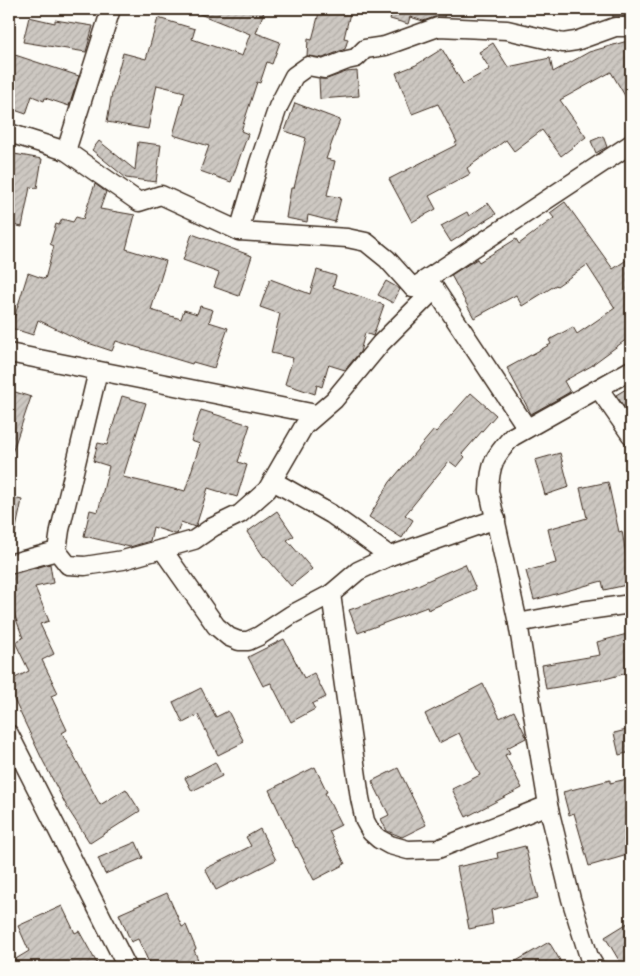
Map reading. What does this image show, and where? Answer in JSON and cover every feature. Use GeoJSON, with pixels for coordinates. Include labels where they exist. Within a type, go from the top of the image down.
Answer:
{"type":"FeatureCollection","features":[{"type":"Feature","properties":{"kind":"street"},"geometry":{"type":"LineString","coordinates":[[66,151],[111,9]]}},
{"type":"Feature","properties":{"kind":"street"},"geometry":{"type":"LineString","coordinates":[[239,231],[278,107],[294,76],[308,66],[324,69],[356,58],[365,49],[385,46],[438,27],[507,30],[563,43],[576,41],[615,27],[631,28]]}},
{"type":"Feature","properties":{"kind":"street"},"geometry":{"type":"LineString","coordinates":[[9,133],[66,151],[139,202],[161,195],[239,231],[346,238],[366,242],[387,258],[412,288],[435,289]]}},
{"type":"Feature","properties":{"kind":"street"},"geometry":{"type":"LineString","coordinates":[[412,288],[631,144]]}},
{"type":"Feature","properties":{"kind":"street"},"geometry":{"type":"LineString","coordinates":[[98,371],[60,530],[57,551],[68,564],[86,566],[123,560],[194,540],[213,527],[240,514],[267,490],[274,481],[304,426],[334,400],[381,343],[435,289]]}},
{"type":"Feature","properties":{"kind":"street"},"geometry":{"type":"LineString","coordinates":[[435,289],[527,428]]}},
{"type":"Feature","properties":{"kind":"street"},"geometry":{"type":"LineString","coordinates":[[9,353],[316,414]]}},
{"type":"Feature","properties":{"kind":"street"},"geometry":{"type":"LineString","coordinates":[[594,967],[571,899],[548,805],[518,623],[489,491],[490,471],[497,453],[512,436],[631,370]]}},
{"type":"Feature","properties":{"kind":"street"},"geometry":{"type":"LineString","coordinates":[[599,389],[631,435]]}},
{"type":"Feature","properties":{"kind":"street"},"geometry":{"type":"LineString","coordinates":[[274,481],[331,514],[390,556]]}},
{"type":"Feature","properties":{"kind":"street"},"geometry":{"type":"LineString","coordinates":[[162,549],[216,626],[229,637],[239,641],[248,641],[331,594],[358,572],[390,556],[496,519]]}},
{"type":"Feature","properties":{"kind":"street"},"geometry":{"type":"LineString","coordinates":[[9,564],[57,551]]}},
{"type":"Feature","properties":{"kind":"street"},"geometry":{"type":"LineString","coordinates":[[331,594],[360,798],[365,821],[371,832],[390,845],[408,850],[438,848],[548,805]]}},
{"type":"Feature","properties":{"kind":"street"},"geometry":{"type":"LineString","coordinates":[[518,623],[631,604]]}},
{"type":"Feature","properties":{"kind":"street"},"geometry":{"type":"LineString","coordinates":[[9,734],[128,967]]}},
{"type":"Feature","properties":{"kind":"building"},"geometry":{"type":"Polygon","coordinates":[[[187,9],[265,9],[256,33],[280,42],[272,64],[267,62],[260,83],[257,82],[241,131],[248,134],[231,182],[200,171],[209,146],[173,135],[185,92],[157,85],[148,129],[107,122],[112,93],[123,53],[146,59],[158,18],[195,29],[192,39],[242,56],[250,34],[187,9]]]}},
{"type":"Feature","properties":{"kind":"building"},"geometry":{"type":"Polygon","coordinates":[[[320,9],[351,9],[344,38],[348,39],[345,49],[323,58],[307,56],[308,39],[312,40],[320,9]]]}},
{"type":"Feature","properties":{"kind":"building"},"geometry":{"type":"Polygon","coordinates":[[[393,9],[446,9],[444,17],[435,17],[423,21],[410,17],[408,24],[390,19],[393,9]]]}},
{"type":"Feature","properties":{"kind":"building"},"geometry":{"type":"Polygon","coordinates":[[[612,9],[631,9],[631,16],[613,17],[612,9]]]}},
{"type":"Feature","properties":{"kind":"building"},"geometry":{"type":"Polygon","coordinates":[[[29,17],[55,23],[55,20],[93,26],[86,52],[23,42],[29,17]]]}},
{"type":"Feature","properties":{"kind":"building"},"geometry":{"type":"Polygon","coordinates":[[[631,40],[631,106],[611,72],[560,100],[586,137],[561,156],[542,130],[514,151],[506,140],[467,168],[470,174],[429,196],[436,209],[412,222],[389,179],[456,145],[455,143],[457,142],[438,104],[412,114],[396,73],[416,65],[442,49],[463,84],[490,69],[479,52],[493,43],[508,67],[550,58],[553,72],[589,52],[631,40]]]}},
{"type":"Feature","properties":{"kind":"building"},"geometry":{"type":"Polygon","coordinates":[[[9,53],[79,76],[69,106],[45,98],[44,101],[32,96],[26,114],[9,108],[9,53]]]}},
{"type":"Feature","properties":{"kind":"building"},"geometry":{"type":"Polygon","coordinates":[[[357,71],[359,96],[320,99],[319,79],[327,79],[346,72],[357,71]]]}},
{"type":"Feature","properties":{"kind":"building"},"geometry":{"type":"Polygon","coordinates":[[[295,103],[340,120],[326,159],[335,161],[327,195],[341,198],[335,222],[308,215],[307,222],[286,218],[291,188],[294,188],[306,138],[285,131],[295,103]]]}},
{"type":"Feature","properties":{"kind":"building"},"geometry":{"type":"Polygon","coordinates":[[[603,136],[607,147],[596,153],[591,141],[603,136]]]}},
{"type":"Feature","properties":{"kind":"building"},"geometry":{"type":"Polygon","coordinates":[[[99,141],[135,170],[138,142],[161,145],[156,182],[126,178],[92,150],[99,141]]]}},
{"type":"Feature","properties":{"kind":"building"},"geometry":{"type":"Polygon","coordinates":[[[9,153],[42,159],[37,188],[30,187],[22,227],[9,224],[9,153]]]}},
{"type":"Feature","properties":{"kind":"building"},"geometry":{"type":"Polygon","coordinates":[[[95,184],[106,192],[100,209],[135,215],[126,249],[166,261],[151,310],[181,319],[184,310],[197,314],[200,306],[213,310],[209,322],[228,328],[214,368],[193,362],[192,364],[116,341],[112,351],[82,341],[38,320],[33,335],[11,328],[28,273],[45,279],[54,246],[50,244],[56,224],[59,225],[62,219],[73,222],[76,217],[83,219],[95,184]]]}},
{"type":"Feature","properties":{"kind":"building"},"geometry":{"type":"Polygon","coordinates":[[[565,202],[613,269],[631,257],[631,336],[593,365],[564,381],[570,392],[531,414],[507,368],[551,344],[549,340],[573,327],[577,334],[615,308],[587,265],[557,286],[522,306],[516,295],[474,318],[451,275],[477,259],[479,262],[516,239],[519,244],[554,218],[550,213],[565,202]]]}},
{"type":"Feature","properties":{"kind":"building"},"geometry":{"type":"Polygon","coordinates":[[[488,203],[496,214],[451,242],[441,226],[467,212],[469,216],[488,203]]]}},
{"type":"Feature","properties":{"kind":"building"},"geometry":{"type":"Polygon","coordinates":[[[192,234],[252,256],[239,296],[214,287],[219,273],[183,260],[192,234]]]}},
{"type":"Feature","properties":{"kind":"building"},"geometry":{"type":"Polygon","coordinates":[[[317,270],[336,276],[333,287],[384,305],[373,336],[365,333],[360,352],[345,370],[328,366],[322,387],[317,385],[315,394],[285,384],[293,358],[271,353],[280,314],[260,307],[270,279],[310,294],[317,270]]]}},
{"type":"Feature","properties":{"kind":"building"},"geometry":{"type":"Polygon","coordinates":[[[386,281],[400,289],[393,303],[378,295],[386,281]]]}},
{"type":"Feature","properties":{"kind":"building"},"geometry":{"type":"Polygon","coordinates":[[[631,386],[631,417],[616,395],[631,386]]]}},
{"type":"Feature","properties":{"kind":"building"},"geometry":{"type":"Polygon","coordinates":[[[9,390],[31,397],[11,456],[9,456],[9,390]]]}},
{"type":"Feature","properties":{"kind":"building"},"geometry":{"type":"Polygon","coordinates":[[[471,393],[496,415],[462,454],[465,457],[457,467],[449,461],[405,515],[413,520],[402,538],[369,517],[390,482],[434,430],[436,432],[471,393]]]}},
{"type":"Feature","properties":{"kind":"building"},"geometry":{"type":"Polygon","coordinates":[[[122,396],[146,403],[123,477],[178,490],[185,491],[200,444],[191,441],[201,410],[250,425],[238,462],[247,465],[237,497],[208,488],[195,527],[181,522],[177,534],[175,534],[153,527],[150,541],[130,547],[84,536],[90,510],[98,512],[109,466],[93,461],[98,443],[107,445],[122,396]]]}},
{"type":"Feature","properties":{"kind":"building"},"geometry":{"type":"Polygon","coordinates":[[[560,453],[569,487],[545,495],[535,460],[560,453]]]}},
{"type":"Feature","properties":{"kind":"building"},"geometry":{"type":"Polygon","coordinates":[[[608,482],[619,532],[622,531],[631,584],[604,590],[602,581],[534,600],[526,571],[556,563],[548,529],[587,518],[580,488],[608,482]]]}},
{"type":"Feature","properties":{"kind":"building"},"geometry":{"type":"Polygon","coordinates":[[[9,497],[22,500],[14,538],[9,537],[9,497]]]}},
{"type":"Feature","properties":{"kind":"building"},"geometry":{"type":"Polygon","coordinates":[[[277,511],[294,536],[287,540],[312,569],[291,586],[264,557],[247,532],[277,511]]]}},
{"type":"Feature","properties":{"kind":"building"},"geometry":{"type":"Polygon","coordinates":[[[50,564],[53,583],[35,587],[49,621],[40,624],[54,654],[42,660],[58,693],[51,696],[67,730],[62,733],[100,805],[126,789],[140,811],[90,843],[68,809],[9,689],[9,681],[29,671],[15,642],[23,638],[9,600],[9,575],[50,564]]]}},
{"type":"Feature","properties":{"kind":"building"},"geometry":{"type":"Polygon","coordinates":[[[465,564],[476,589],[428,610],[427,607],[358,633],[349,610],[402,592],[465,564]]]}},
{"type":"Feature","properties":{"kind":"building"},"geometry":{"type":"Polygon","coordinates":[[[631,633],[631,672],[605,679],[546,689],[542,665],[600,655],[597,642],[631,633]]]}},
{"type":"Feature","properties":{"kind":"building"},"geometry":{"type":"Polygon","coordinates":[[[284,639],[304,678],[314,673],[326,697],[312,704],[315,709],[291,722],[271,683],[263,686],[248,657],[284,639]]]}},
{"type":"Feature","properties":{"kind":"building"},"geometry":{"type":"Polygon","coordinates":[[[483,684],[500,718],[514,711],[525,734],[526,738],[507,748],[510,753],[505,755],[522,788],[466,817],[452,789],[480,775],[459,733],[439,743],[425,714],[483,684]]]}},
{"type":"Feature","properties":{"kind":"building"},"geometry":{"type":"Polygon","coordinates":[[[201,688],[216,717],[228,711],[244,742],[218,755],[198,715],[183,723],[173,702],[201,688]]]}},
{"type":"Feature","properties":{"kind":"building"},"geometry":{"type":"Polygon","coordinates":[[[631,729],[631,752],[619,755],[614,733],[631,729]]]}},
{"type":"Feature","properties":{"kind":"building"},"geometry":{"type":"Polygon","coordinates":[[[215,762],[222,776],[192,791],[185,778],[215,762]]]}},
{"type":"Feature","properties":{"kind":"building"},"geometry":{"type":"Polygon","coordinates":[[[315,767],[327,792],[325,793],[341,825],[329,831],[345,864],[314,880],[296,848],[269,790],[315,767]]]}},
{"type":"Feature","properties":{"kind":"building"},"geometry":{"type":"Polygon","coordinates":[[[398,768],[426,825],[402,837],[387,831],[381,819],[389,815],[372,781],[398,768]]]}},
{"type":"Feature","properties":{"kind":"building"},"geometry":{"type":"Polygon","coordinates":[[[631,778],[631,854],[589,866],[574,813],[569,815],[563,792],[610,780],[610,783],[631,778]]]}},
{"type":"Feature","properties":{"kind":"building"},"geometry":{"type":"Polygon","coordinates":[[[260,829],[276,860],[216,890],[205,869],[251,846],[246,837],[260,829]]]}},
{"type":"Feature","properties":{"kind":"building"},"geometry":{"type":"Polygon","coordinates":[[[136,842],[143,858],[105,874],[98,858],[136,842]]]}},
{"type":"Feature","properties":{"kind":"building"},"geometry":{"type":"Polygon","coordinates":[[[525,846],[538,898],[491,910],[493,924],[469,929],[457,867],[498,858],[497,853],[525,846]]]}},
{"type":"Feature","properties":{"kind":"building"},"geometry":{"type":"Polygon","coordinates":[[[167,893],[182,927],[186,925],[201,967],[151,967],[138,939],[131,942],[119,914],[167,893]]]}},
{"type":"Feature","properties":{"kind":"building"},"geometry":{"type":"Polygon","coordinates":[[[62,906],[75,933],[79,931],[99,967],[9,967],[9,963],[29,951],[18,926],[62,906]]]}},
{"type":"Feature","properties":{"kind":"building"},"geometry":{"type":"Polygon","coordinates":[[[631,921],[631,967],[623,967],[605,937],[631,921]]]}},
{"type":"Feature","properties":{"kind":"building"},"geometry":{"type":"Polygon","coordinates":[[[549,942],[561,962],[551,967],[506,967],[549,942]]]}}]}
